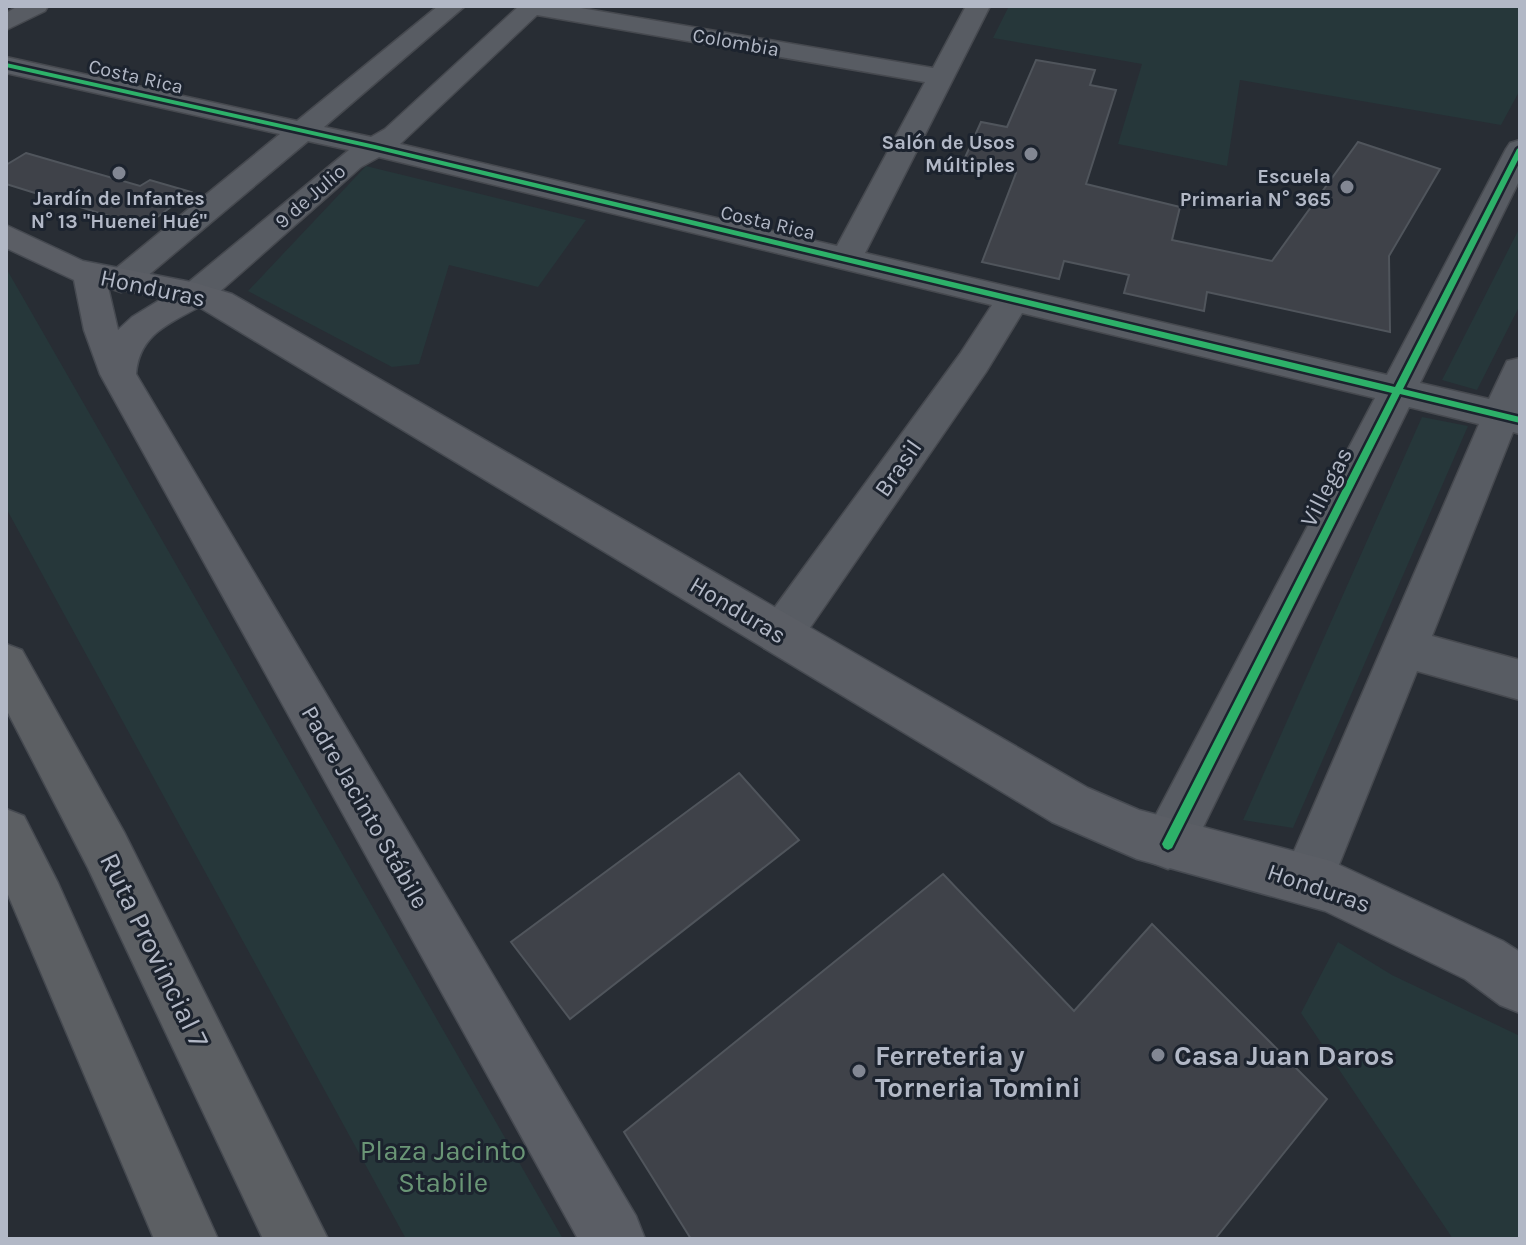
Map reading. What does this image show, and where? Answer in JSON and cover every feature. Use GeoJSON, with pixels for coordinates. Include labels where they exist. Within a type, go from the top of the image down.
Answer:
{"type":"FeatureCollection","features":[{"type":"Feature","properties":{"kind":"highway","name":"Ruta Provincial 7"},"geometry":{"type":"LineString","coordinates":[[6,664],[106,850],[296,1239]]}},
{"type":"Feature","properties":{"kind":"highway"},"geometry":{"type":"LineString","coordinates":[[6,834],[39,902],[186,1239]]}},
{"type":"Feature","properties":{"kind":"main road","name":"Honduras"},"geometry":{"type":"LineString","coordinates":[[6,235],[60,264],[105,277],[196,294],[230,308],[1046,793],[1104,821],[1168,844],[1308,879],[1353,896],[1508,972]]}},
{"type":"Feature","properties":{"kind":"main road","name":"Padre Jacinto Stábile"},"geometry":{"type":"LineString","coordinates":[[105,277],[101,330],[118,374],[613,1239]]}},
{"type":"Feature","properties":{"kind":"main road"},"geometry":{"type":"LineString","coordinates":[[118,374],[120,353],[133,334],[196,294]]}},
{"type":"Feature","properties":{"kind":"street"},"geometry":{"type":"LineString","coordinates":[[6,23],[36,6]]}},
{"type":"Feature","properties":{"kind":"street"},"geometry":{"type":"LineString","coordinates":[[105,277],[301,131],[453,6]]}},
{"type":"Feature","properties":{"kind":"street","name":"Colombia"},"geometry":{"type":"LineString","coordinates":[[532,6],[941,77]]}},
{"type":"Feature","properties":{"kind":"street","name":"9 de Julio"},"geometry":{"type":"LineString","coordinates":[[196,294],[351,161],[395,135],[532,6]]}},
{"type":"Feature","properties":{"kind":"street"},"geometry":{"type":"LineString","coordinates":[[846,259],[978,6]]}},
{"type":"Feature","properties":{"kind":"street","name":"Costa Rica"},"geometry":{"type":"LineString","coordinates":[[6,65],[375,147],[1510,418]]}},
{"type":"Feature","properties":{"kind":"street","name":"Villegas"},"geometry":{"type":"LineString","coordinates":[[1168,844],[1520,149]]}},
{"type":"Feature","properties":{"kind":"street","name":"Brasil"},"geometry":{"type":"LineString","coordinates":[[780,635],[973,363],[1013,299]]}},
{"type":"Feature","properties":{"kind":"street"},"geometry":{"type":"LineString","coordinates":[[1308,879],[1405,648],[1510,418],[1520,370]]}},
{"type":"Feature","properties":{"kind":"street"},"geometry":{"type":"LineString","coordinates":[[1405,648],[1520,680]]}},
{"type":"Feature","properties":{"kind":"green space"},"geometry":{"type":"Polygon","coordinates":[[[1009,6],[1520,6],[1520,90],[1501,125],[1240,80],[1227,166],[1118,144],[1142,64],[993,38],[1009,6]]]}},
{"type":"Feature","properties":{"kind":"green space"},"geometry":{"type":"Polygon","coordinates":[[[366,166],[586,220],[538,287],[449,265],[419,364],[392,367],[248,291],[366,166]]]}},
{"type":"Feature","properties":{"kind":"green space"},"geometry":{"type":"Polygon","coordinates":[[[1520,227],[1520,305],[1477,390],[1442,380],[1520,227]]]}},
{"type":"Feature","properties":{"kind":"green space","name":"Plaza Jacinto Stabile"},"geometry":{"type":"Polygon","coordinates":[[[6,268],[563,1239],[406,1239],[6,508],[6,268]]]}},
{"type":"Feature","properties":{"kind":"green space"},"geometry":{"type":"Polygon","coordinates":[[[1422,417],[1468,426],[1293,828],[1243,820],[1422,417]]]}},
{"type":"Feature","properties":{"kind":"green space"},"geometry":{"type":"Polygon","coordinates":[[[1338,942],[1392,975],[1520,1036],[1520,1239],[1453,1239],[1301,1013],[1338,942]]]}},
{"type":"Feature","properties":{"kind":"building"},"geometry":{"type":"Polygon","coordinates":[[[1036,60],[1095,70],[1090,85],[1116,90],[1086,184],[1180,207],[1172,240],[1272,261],[1358,142],[1440,169],[1389,256],[1390,332],[1207,292],[1204,311],[1124,293],[1129,275],[1064,261],[1059,279],[982,262],[1016,173],[963,162],[981,122],[1007,127],[1036,60]]]}},
{"type":"Feature","properties":{"kind":"building"},"geometry":{"type":"Polygon","coordinates":[[[26,153],[140,186],[150,180],[191,192],[144,227],[6,184],[6,165],[26,153]]]}},
{"type":"Feature","properties":{"kind":"building"},"geometry":{"type":"Polygon","coordinates":[[[739,773],[799,840],[570,1019],[511,942],[739,773]]]}},
{"type":"Feature","properties":{"kind":"building"},"geometry":{"type":"Polygon","coordinates":[[[943,874],[1074,1011],[1152,924],[1327,1099],[1215,1239],[691,1239],[624,1132],[943,874]]]}},
{"type":"Feature","properties":{"kind":"cycle path"},"geometry":{"type":"LineString","coordinates":[[6,65],[375,147],[1520,420]]}},
{"type":"Feature","properties":{"kind":"cycle path"},"geometry":{"type":"LineString","coordinates":[[1168,844],[1520,149]]}},
{"type":"Feature","properties":{"kind":"place","name":"Salón de Usos Múltiples"},"geometry":{"type":"Point","coordinates":[1031,154]}},
{"type":"Feature","properties":{"kind":"place","name":"Jardín de Infantes N° 13 \"Huenei Hué\""},"geometry":{"type":"Point","coordinates":[119,173]}},
{"type":"Feature","properties":{"kind":"place","name":"Escuela Primaria N° 365"},"geometry":{"type":"Point","coordinates":[1347,187]}},
{"type":"Feature","properties":{"kind":"place","name":"Casa Juan Daros"},"geometry":{"type":"Point","coordinates":[1158,1055]}},
{"type":"Feature","properties":{"kind":"place","name":"Ferreteria y Torneria Tomini"},"geometry":{"type":"Point","coordinates":[859,1071]}}]}
